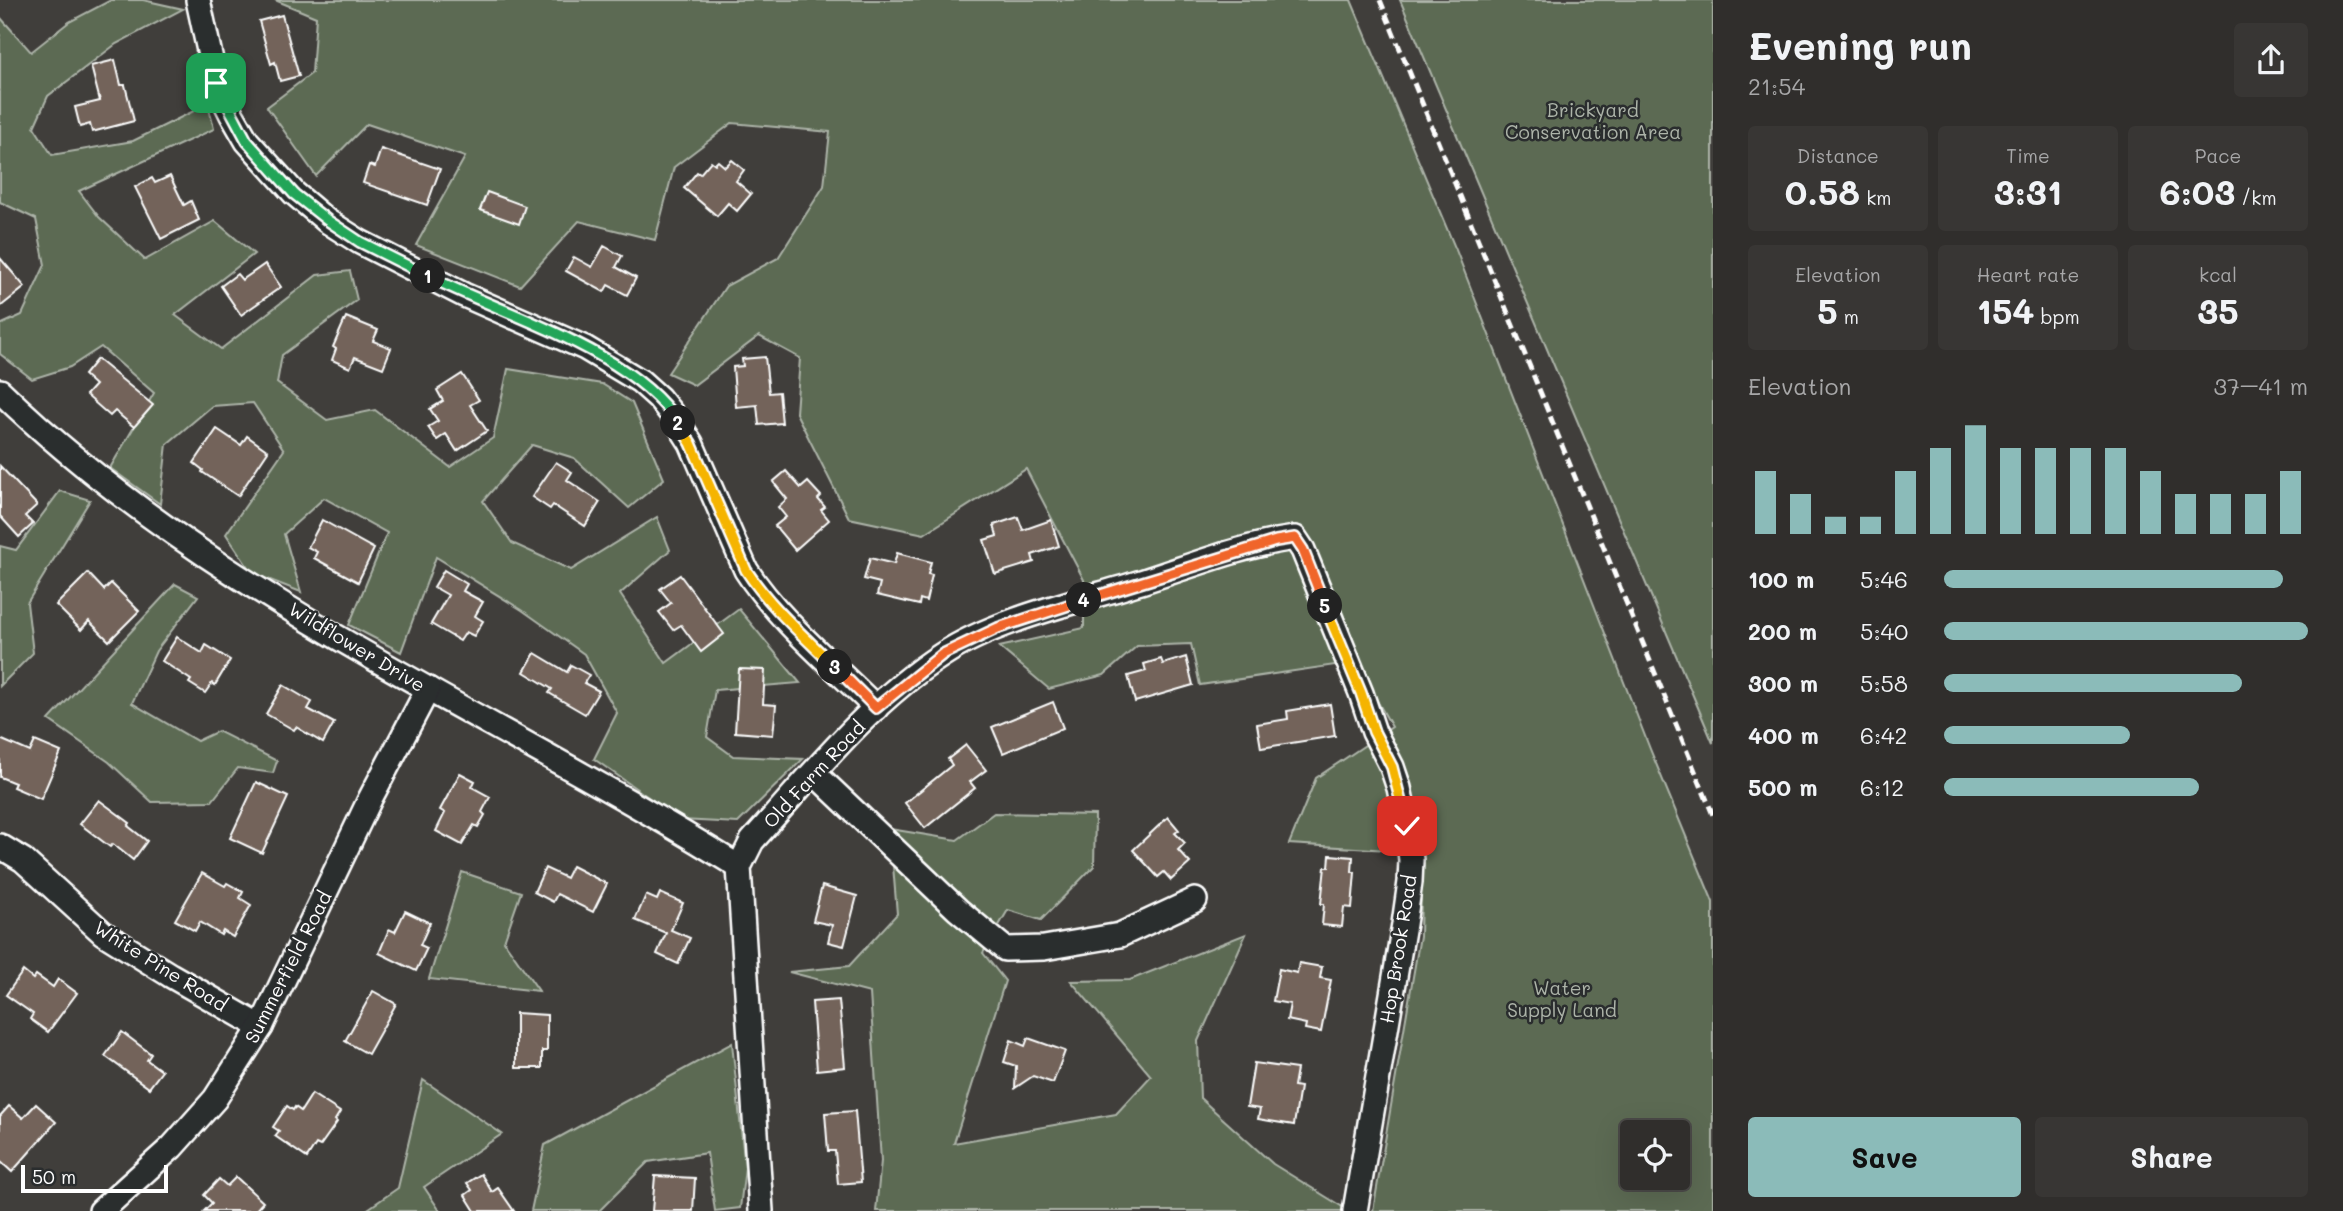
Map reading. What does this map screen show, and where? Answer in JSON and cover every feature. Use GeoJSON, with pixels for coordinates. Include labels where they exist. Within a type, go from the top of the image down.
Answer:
{"type":"FeatureCollection","features":[{"type":"Feature","properties":{"kind":"street"},"geometry":{"type":"LineString","coordinates":[[198,0],[216,83],[247,141],[294,194],[360,242],[464,295],[585,348],[640,381],[667,408],[691,443],[743,562],[757,587],[787,621],[876,708]]}},
{"type":"Feature","properties":{"kind":"street","name":"Wildflower Drive"},"geometry":{"type":"LineString","coordinates":[[0,391],[88,470],[216,562],[428,689],[662,819],[739,867]]}},
{"type":"Feature","properties":{"kind":"street","name":"Old Farm Road"},"geometry":{"type":"LineString","coordinates":[[739,867],[752,841],[876,708],[943,654],[998,628],[1219,557],[1295,538]]}},
{"type":"Feature","properties":{"kind":"street","name":"Hop Brook Road"},"geometry":{"type":"LineString","coordinates":[[1295,538],[1303,550],[1374,732],[1392,767],[1404,810],[1411,860],[1404,923],[1355,1211]]}},
{"type":"Feature","properties":{"kind":"street","name":"Summerfield Road"},"geometry":{"type":"LineString","coordinates":[[101,1211],[172,1147],[215,1099],[261,1027],[370,799],[428,689]]}},
{"type":"Feature","properties":{"kind":"street"},"geometry":{"type":"LineString","coordinates":[[814,773],[958,910],[1005,949],[1044,948],[1120,935],[1195,900]]}},
{"type":"Feature","properties":{"kind":"street","name":"White Pine Road"},"geometry":{"type":"LineString","coordinates":[[0,846],[23,860],[103,933],[261,1027]]}},
{"type":"Feature","properties":{"kind":"street"},"geometry":{"type":"LineString","coordinates":[[739,867],[761,1211]]}},
{"type":"Feature","properties":{"kind":"green space"},"geometry":{"type":"Polygon","coordinates":[[[111,0],[143,0],[183,9],[116,44],[48,96],[34,127],[52,155],[133,141],[208,104],[214,129],[79,191],[99,217],[145,260],[215,221],[254,254],[175,315],[221,349],[317,275],[350,271],[357,300],[282,355],[277,383],[327,420],[375,410],[450,467],[493,438],[508,369],[602,384],[632,403],[664,479],[629,508],[574,458],[532,445],[483,501],[512,543],[571,570],[657,517],[670,550],[620,594],[666,663],[739,609],[800,683],[715,690],[707,737],[733,756],[803,759],[738,823],[681,820],[594,759],[617,713],[584,654],[522,610],[436,557],[401,652],[349,625],[387,533],[324,498],[284,534],[301,592],[252,573],[226,534],[284,450],[253,403],[212,406],[167,444],[160,504],[110,468],[154,393],[101,347],[70,367],[32,379],[0,354],[0,325],[22,315],[45,265],[36,219],[0,202],[0,17],[31,52],[69,22],[111,0]]]}},
{"type":"Feature","properties":{"kind":"green space","name":"Water Supply Land"},"geometry":{"type":"Polygon","coordinates":[[[275,0],[1351,0],[1456,250],[1650,749],[1713,902],[1713,1211],[1373,1211],[1420,936],[1422,852],[1289,844],[1316,778],[1392,727],[1355,662],[1200,685],[1191,644],[1137,646],[1104,675],[1049,689],[999,647],[1084,628],[1084,580],[1026,469],[924,534],[849,518],[796,413],[800,358],[759,336],[694,385],[668,373],[726,286],[778,258],[824,186],[830,132],[732,123],[674,167],[655,240],[579,221],[520,286],[416,245],[465,157],[367,124],[316,176],[267,107],[312,73],[316,17],[275,0]]]}},
{"type":"Feature","properties":{"kind":"green space","name":"Brickyard Conservation Area"},"geometry":{"type":"Polygon","coordinates":[[[1400,0],[1713,0],[1713,743],[1400,0]]]}},
{"type":"Feature","properties":{"kind":"green space"},"geometry":{"type":"Polygon","coordinates":[[[60,491],[90,500],[27,603],[33,653],[0,686],[0,546],[16,550],[60,491]]]}},
{"type":"Feature","properties":{"kind":"green space"},"geometry":{"type":"Polygon","coordinates":[[[175,584],[198,596],[156,651],[132,703],[197,741],[218,731],[277,761],[273,773],[238,768],[212,801],[152,802],[109,762],[49,720],[175,584]]]}},
{"type":"Feature","properties":{"kind":"green space"},"geometry":{"type":"Polygon","coordinates":[[[994,813],[1095,815],[1094,866],[1041,920],[1008,910],[983,953],[1005,981],[954,1143],[1116,1114],[1151,1076],[1071,981],[1130,980],[1246,934],[1198,1041],[1200,1098],[1273,1164],[1349,1211],[876,1211],[881,1161],[870,993],[789,972],[849,966],[897,914],[890,829],[957,840],[994,813]]]}},
{"type":"Feature","properties":{"kind":"green space"},"geometry":{"type":"Polygon","coordinates":[[[462,872],[521,892],[504,941],[539,991],[429,979],[462,872]]]}},
{"type":"Feature","properties":{"kind":"green space"},"geometry":{"type":"Polygon","coordinates":[[[732,1043],[745,1168],[740,1208],[715,1211],[707,1153],[648,1162],[599,1211],[531,1211],[545,1145],[732,1043]]]}},
{"type":"Feature","properties":{"kind":"green space"},"geometry":{"type":"Polygon","coordinates":[[[423,1080],[502,1134],[424,1187],[440,1211],[365,1211],[398,1188],[423,1080]]]}},
{"type":"Feature","properties":{"kind":"building"},"geometry":{"type":"Polygon","coordinates":[[[282,15],[299,76],[280,81],[275,62],[271,64],[259,21],[282,15]]]}},
{"type":"Feature","properties":{"kind":"building"},"geometry":{"type":"Polygon","coordinates":[[[115,60],[121,85],[125,85],[134,121],[92,132],[90,124],[80,127],[75,107],[100,101],[91,66],[115,60]]]}},
{"type":"Feature","properties":{"kind":"building"},"geometry":{"type":"Polygon","coordinates":[[[381,149],[440,169],[427,205],[363,183],[369,165],[375,167],[381,149]]]}},
{"type":"Feature","properties":{"kind":"building"},"geometry":{"type":"Polygon","coordinates":[[[732,160],[744,170],[736,181],[751,194],[737,211],[728,203],[717,216],[684,188],[697,172],[700,174],[711,161],[715,164],[718,161],[725,167],[732,160]]]}},
{"type":"Feature","properties":{"kind":"building"},"geometry":{"type":"Polygon","coordinates":[[[170,176],[184,205],[191,201],[199,220],[161,239],[135,187],[152,178],[155,183],[170,176]]]}},
{"type":"Feature","properties":{"kind":"building"},"geometry":{"type":"Polygon","coordinates":[[[487,192],[525,206],[519,224],[480,210],[487,192]]]}},
{"type":"Feature","properties":{"kind":"building"},"geometry":{"type":"Polygon","coordinates":[[[604,246],[622,256],[616,267],[636,278],[627,295],[608,285],[604,292],[566,271],[574,257],[592,267],[604,246]]]}},
{"type":"Feature","properties":{"kind":"building"},"geometry":{"type":"Polygon","coordinates":[[[0,258],[25,287],[0,307],[0,258]]]}},
{"type":"Feature","properties":{"kind":"building"},"geometry":{"type":"Polygon","coordinates":[[[265,264],[281,287],[241,315],[221,286],[237,274],[242,280],[265,264]]]}},
{"type":"Feature","properties":{"kind":"building"},"geometry":{"type":"Polygon","coordinates":[[[346,317],[378,330],[373,341],[391,348],[383,368],[355,357],[350,368],[332,360],[336,349],[333,347],[346,317]]]}},
{"type":"Feature","properties":{"kind":"building"},"geometry":{"type":"Polygon","coordinates":[[[765,357],[769,393],[779,392],[782,423],[759,425],[757,405],[736,407],[733,367],[743,366],[742,359],[765,357]]]}},
{"type":"Feature","properties":{"kind":"building"},"geometry":{"type":"Polygon","coordinates":[[[97,359],[153,405],[134,427],[115,411],[110,416],[86,395],[95,385],[84,375],[97,359]]]}},
{"type":"Feature","properties":{"kind":"building"},"geometry":{"type":"Polygon","coordinates":[[[462,374],[479,400],[470,405],[487,431],[457,451],[446,434],[437,440],[428,427],[438,421],[430,409],[443,401],[437,390],[462,374]]]}},
{"type":"Feature","properties":{"kind":"building"},"geometry":{"type":"Polygon","coordinates":[[[217,429],[241,445],[247,436],[268,451],[238,496],[202,472],[194,463],[217,429]]]}},
{"type":"Feature","properties":{"kind":"building"},"geometry":{"type":"Polygon","coordinates":[[[556,462],[572,472],[567,480],[600,502],[585,526],[553,505],[550,509],[532,497],[556,462]]]}},
{"type":"Feature","properties":{"kind":"building"},"geometry":{"type":"Polygon","coordinates":[[[0,466],[37,505],[25,516],[33,524],[19,537],[0,516],[0,466]]]}},
{"type":"Feature","properties":{"kind":"building"},"geometry":{"type":"Polygon","coordinates":[[[786,471],[801,488],[808,482],[821,496],[818,499],[825,507],[821,510],[829,520],[795,550],[775,526],[786,517],[778,507],[787,499],[773,482],[786,471]]]}},
{"type":"Feature","properties":{"kind":"building"},"geometry":{"type":"Polygon","coordinates":[[[1018,517],[1023,530],[1051,520],[1059,546],[1032,555],[1034,562],[995,574],[984,540],[997,536],[994,525],[1018,517]]]}},
{"type":"Feature","properties":{"kind":"building"},"geometry":{"type":"Polygon","coordinates":[[[322,520],[374,549],[358,582],[314,558],[317,552],[308,547],[322,520]]]}},
{"type":"Feature","properties":{"kind":"building"},"geometry":{"type":"Polygon","coordinates":[[[897,553],[931,562],[928,574],[932,575],[926,601],[920,599],[919,605],[877,595],[880,583],[864,579],[870,558],[894,564],[897,553]]]}},
{"type":"Feature","properties":{"kind":"building"},"geometry":{"type":"Polygon","coordinates":[[[444,570],[467,584],[463,591],[483,602],[475,616],[483,621],[474,636],[466,632],[460,641],[431,624],[448,595],[434,587],[444,570]]]}},
{"type":"Feature","properties":{"kind":"building"},"geometry":{"type":"Polygon","coordinates":[[[88,573],[104,590],[111,583],[139,611],[109,641],[89,621],[81,630],[56,605],[88,573]]]}},
{"type":"Feature","properties":{"kind":"building"},"geometry":{"type":"Polygon","coordinates":[[[680,575],[724,634],[701,652],[681,625],[673,630],[659,612],[671,603],[660,589],[680,575]]]}},
{"type":"Feature","properties":{"kind":"building"},"geometry":{"type":"Polygon","coordinates":[[[177,637],[202,653],[206,645],[230,660],[215,685],[212,683],[205,693],[162,661],[177,637]]]}},
{"type":"Feature","properties":{"kind":"building"},"geometry":{"type":"Polygon","coordinates":[[[535,653],[567,672],[571,665],[589,675],[584,683],[599,691],[585,714],[549,693],[552,689],[524,672],[535,653]]]}},
{"type":"Feature","properties":{"kind":"building"},"geometry":{"type":"Polygon","coordinates":[[[1186,657],[1193,685],[1135,702],[1128,676],[1146,671],[1144,664],[1161,659],[1163,664],[1186,657]]]}},
{"type":"Feature","properties":{"kind":"building"},"geometry":{"type":"Polygon","coordinates":[[[739,669],[765,670],[763,704],[776,705],[773,735],[735,732],[739,669]]]}},
{"type":"Feature","properties":{"kind":"building"},"geometry":{"type":"Polygon","coordinates":[[[283,685],[312,702],[308,709],[334,723],[323,743],[266,714],[283,685]]]}},
{"type":"Feature","properties":{"kind":"building"},"geometry":{"type":"Polygon","coordinates":[[[1053,702],[1063,728],[1003,753],[992,727],[1053,702]]]}},
{"type":"Feature","properties":{"kind":"building"},"geometry":{"type":"Polygon","coordinates":[[[1330,704],[1335,736],[1261,748],[1257,724],[1288,719],[1287,711],[1330,704]]]}},
{"type":"Feature","properties":{"kind":"building"},"geometry":{"type":"Polygon","coordinates":[[[0,739],[30,752],[35,741],[61,752],[41,799],[13,787],[15,783],[0,777],[0,739]]]}},
{"type":"Feature","properties":{"kind":"building"},"geometry":{"type":"Polygon","coordinates":[[[966,745],[986,770],[970,782],[975,788],[925,828],[905,803],[952,765],[948,759],[966,745]]]}},
{"type":"Feature","properties":{"kind":"building"},"geometry":{"type":"Polygon","coordinates":[[[460,773],[475,781],[472,787],[490,797],[478,827],[474,825],[462,845],[436,831],[445,813],[440,810],[460,773]]]}},
{"type":"Feature","properties":{"kind":"building"},"geometry":{"type":"Polygon","coordinates":[[[256,782],[288,797],[262,853],[230,838],[256,782]]]}},
{"type":"Feature","properties":{"kind":"building"},"geometry":{"type":"Polygon","coordinates":[[[99,800],[130,823],[128,826],[147,841],[133,860],[113,844],[110,847],[80,824],[99,800]]]}},
{"type":"Feature","properties":{"kind":"building"},"geometry":{"type":"Polygon","coordinates":[[[1168,817],[1179,830],[1175,833],[1185,843],[1178,850],[1190,863],[1171,880],[1164,872],[1158,877],[1133,850],[1168,817]]]}},
{"type":"Feature","properties":{"kind":"building"},"geometry":{"type":"Polygon","coordinates":[[[1330,855],[1353,857],[1352,872],[1355,872],[1352,908],[1344,907],[1342,927],[1322,925],[1325,867],[1329,867],[1330,855]]]}},
{"type":"Feature","properties":{"kind":"building"},"geometry":{"type":"Polygon","coordinates":[[[572,866],[607,884],[593,912],[557,894],[553,902],[534,892],[545,868],[566,878],[572,866]]]}},
{"type":"Feature","properties":{"kind":"building"},"geometry":{"type":"Polygon","coordinates":[[[202,873],[225,886],[227,883],[243,892],[240,898],[251,905],[233,937],[223,931],[221,935],[200,922],[195,931],[175,920],[202,873]]]}},
{"type":"Feature","properties":{"kind":"building"},"geometry":{"type":"Polygon","coordinates":[[[822,886],[857,896],[844,946],[828,942],[832,925],[813,921],[822,886]]]}},
{"type":"Feature","properties":{"kind":"building"},"geometry":{"type":"Polygon","coordinates":[[[660,893],[683,903],[671,930],[690,938],[678,964],[657,954],[666,933],[635,920],[646,895],[657,900],[660,893]]]}},
{"type":"Feature","properties":{"kind":"building"},"geometry":{"type":"Polygon","coordinates":[[[405,911],[430,923],[420,945],[427,948],[416,971],[379,953],[389,929],[395,932],[405,911]]]}},
{"type":"Feature","properties":{"kind":"building"},"geometry":{"type":"Polygon","coordinates":[[[1299,963],[1322,967],[1320,978],[1331,980],[1321,1032],[1305,1029],[1306,1024],[1287,1020],[1290,1004],[1273,1001],[1279,969],[1297,973],[1299,963]]]}},
{"type":"Feature","properties":{"kind":"building"},"geometry":{"type":"Polygon","coordinates":[[[23,971],[33,979],[36,975],[53,987],[58,979],[77,993],[48,1032],[30,1019],[33,1014],[6,995],[23,971]]]}},
{"type":"Feature","properties":{"kind":"building"},"geometry":{"type":"Polygon","coordinates":[[[373,991],[396,1004],[368,1054],[345,1041],[373,991]]]}},
{"type":"Feature","properties":{"kind":"building"},"geometry":{"type":"Polygon","coordinates":[[[839,1000],[845,1067],[817,1070],[812,1002],[839,1000]]]}},
{"type":"Feature","properties":{"kind":"building"},"geometry":{"type":"Polygon","coordinates":[[[516,1013],[547,1015],[547,1051],[542,1051],[542,1068],[516,1068],[516,1013]]]}},
{"type":"Feature","properties":{"kind":"building"},"geometry":{"type":"Polygon","coordinates":[[[122,1032],[151,1054],[147,1060],[162,1071],[149,1088],[105,1056],[122,1032]]]}},
{"type":"Feature","properties":{"kind":"building"},"geometry":{"type":"Polygon","coordinates":[[[1028,1038],[1065,1051],[1053,1083],[1033,1076],[1015,1088],[1016,1066],[1004,1062],[1011,1040],[1025,1046],[1028,1038]]]}},
{"type":"Feature","properties":{"kind":"building"},"geometry":{"type":"Polygon","coordinates":[[[1254,1063],[1297,1069],[1294,1086],[1300,1087],[1294,1125],[1258,1119],[1260,1109],[1247,1107],[1254,1063]]]}},
{"type":"Feature","properties":{"kind":"building"},"geometry":{"type":"Polygon","coordinates":[[[312,1094],[340,1112],[335,1120],[337,1122],[320,1146],[316,1144],[307,1158],[275,1136],[279,1131],[273,1127],[287,1106],[301,1111],[312,1094]]]}},
{"type":"Feature","properties":{"kind":"building"},"geometry":{"type":"Polygon","coordinates":[[[36,1104],[56,1122],[12,1172],[0,1161],[0,1116],[9,1106],[23,1118],[36,1104]]]}},
{"type":"Feature","properties":{"kind":"building"},"geometry":{"type":"Polygon","coordinates":[[[855,1111],[861,1182],[838,1184],[835,1151],[828,1151],[825,1113],[855,1111]]]}},
{"type":"Feature","properties":{"kind":"building"},"geometry":{"type":"Polygon","coordinates":[[[481,1174],[492,1192],[498,1188],[514,1211],[475,1211],[465,1195],[472,1190],[467,1183],[481,1174]]]}},
{"type":"Feature","properties":{"kind":"building"},"geometry":{"type":"Polygon","coordinates":[[[655,1176],[695,1178],[693,1211],[652,1211],[655,1176]]]}},
{"type":"Feature","properties":{"kind":"building"},"geometry":{"type":"Polygon","coordinates":[[[236,1177],[263,1202],[255,1211],[204,1211],[212,1203],[204,1195],[219,1179],[227,1186],[236,1177]]]}},
{"type":"Feature","properties":{"kind":"railway"},"geometry":{"type":"LineString","coordinates":[[1380,0],[1713,815]]}},
{"type":"Feature","properties":{"kind":"route"},"geometry":{"type":"LineString","coordinates":[[216,83],[247,141],[294,194],[327,220],[360,242],[464,295],[585,348],[640,381],[659,398],[691,443],[746,570],[757,587],[787,621],[876,708],[943,654],[998,628],[1219,557],[1295,538],[1303,550],[1374,732],[1392,767],[1407,826]]}}]}
